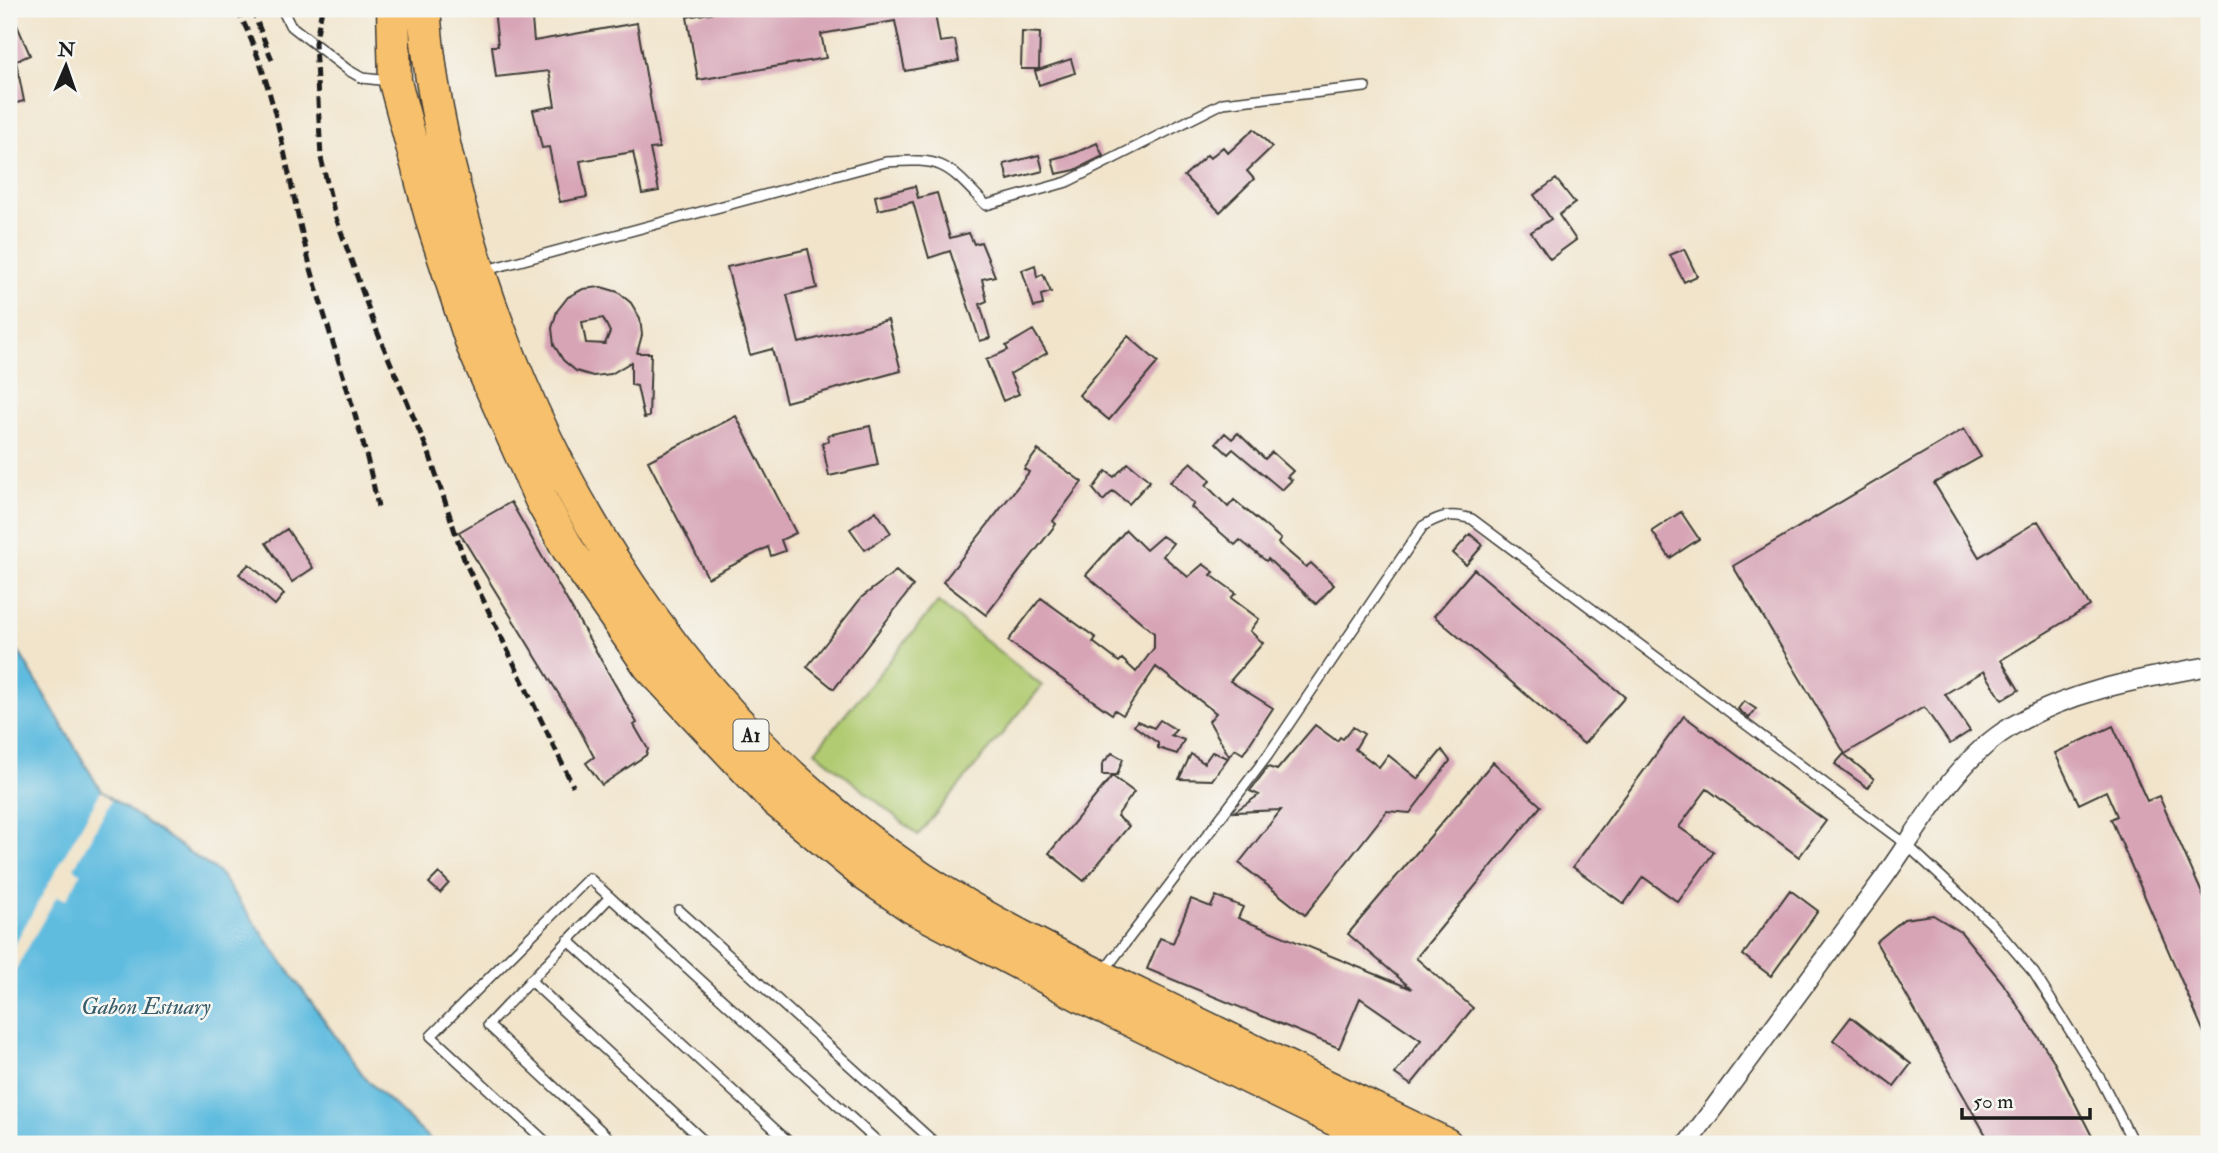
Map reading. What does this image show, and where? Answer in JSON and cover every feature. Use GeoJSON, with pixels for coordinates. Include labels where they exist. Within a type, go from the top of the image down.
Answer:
{"type":"FeatureCollection","features":[{"type":"Feature","properties":{"kind":"highway","name":"A1"},"geometry":{"type":"LineString","coordinates":[[393,9],[395,82],[466,278]]}},
{"type":"Feature","properties":{"kind":"highway","name":"A1"},"geometry":{"type":"LineString","coordinates":[[424,9],[428,62],[441,143],[487,381],[541,500],[575,559],[649,666],[776,801],[864,874],[957,933],[1093,987],[1446,1144]]}},
{"type":"Feature","properties":{"kind":"highway","name":"A1"},"geometry":{"type":"LineString","coordinates":[[1093,987],[1385,1144]]}},
{"type":"Feature","properties":{"kind":"street"},"geometry":{"type":"LineString","coordinates":[[1687,1144],[1907,845],[1942,791],[1971,759],[2011,726],[2083,692],[2209,666]]}},
{"type":"Feature","properties":{"kind":"lane"},"geometry":{"type":"LineString","coordinates":[[282,9],[290,25],[348,70],[362,78],[395,82]]}},
{"type":"Feature","properties":{"kind":"lane"},"geometry":{"type":"LineString","coordinates":[[466,278],[886,162],[926,159],[953,171],[986,205],[1066,182],[1223,103],[1365,87]]}},
{"type":"Feature","properties":{"kind":"lane"},"geometry":{"type":"LineString","coordinates":[[1093,987],[1268,755],[1423,526],[1440,516],[1454,514],[1472,519],[1907,845],[1992,924],[2034,973],[2101,1080],[2134,1144]]}},
{"type":"Feature","properties":{"kind":"lane"},"geometry":{"type":"LineString","coordinates":[[548,1144],[431,1036],[589,878],[880,1144]]}},
{"type":"Feature","properties":{"kind":"lane"},"geometry":{"type":"LineString","coordinates":[[610,898],[488,1025],[615,1144]]}},
{"type":"Feature","properties":{"kind":"lane"},"geometry":{"type":"LineString","coordinates":[[679,910],[936,1144]]}},
{"type":"Feature","properties":{"kind":"lane"},"geometry":{"type":"LineString","coordinates":[[568,940],[791,1144]]}},
{"type":"Feature","properties":{"kind":"lane"},"geometry":{"type":"LineString","coordinates":[[530,980],[707,1144]]}},
{"type":"Feature","properties":{"kind":"green space"},"geometry":{"type":"Polygon","coordinates":[[[938,602],[1042,686],[918,835],[815,751],[938,602]]]}},
{"type":"Feature","properties":{"kind":"water","name":"Gabon Estuary"},"geometry":{"type":"Polygon","coordinates":[[[9,635],[101,791],[219,873],[366,1079],[435,1144],[9,1144],[9,635]]]}},
{"type":"Feature","properties":{"kind":"pier"},"geometry":{"type":"Polygon","coordinates":[[[101,791],[112,800],[74,868],[81,873],[66,900],[57,896],[9,981],[9,954],[101,791]]]}},
{"type":"Feature","properties":{"kind":"building"},"geometry":{"type":"Polygon","coordinates":[[[10,9],[30,55],[16,61],[24,101],[9,105],[10,9]]]}},
{"type":"Feature","properties":{"kind":"building"},"geometry":{"type":"Polygon","coordinates":[[[494,9],[531,9],[534,41],[637,23],[659,148],[650,149],[659,191],[642,194],[633,152],[580,161],[587,197],[560,202],[549,147],[542,148],[533,110],[555,106],[549,71],[496,77],[492,46],[498,46],[494,9]]]}},
{"type":"Feature","properties":{"kind":"building"},"geometry":{"type":"Polygon","coordinates":[[[734,9],[934,9],[940,42],[955,40],[959,61],[905,71],[895,21],[821,34],[826,58],[698,80],[687,17],[734,9]]]}},
{"type":"Feature","properties":{"kind":"building"},"geometry":{"type":"Polygon","coordinates":[[[1022,32],[1040,33],[1039,69],[1021,69],[1022,32]]]}},
{"type":"Feature","properties":{"kind":"building"},"geometry":{"type":"Polygon","coordinates":[[[1071,59],[1075,73],[1039,85],[1035,71],[1071,59]]]}},
{"type":"Feature","properties":{"kind":"building"},"geometry":{"type":"Polygon","coordinates":[[[1254,129],[1272,147],[1247,171],[1254,179],[1220,212],[1184,176],[1207,155],[1210,158],[1223,147],[1228,153],[1254,129]]]}},
{"type":"Feature","properties":{"kind":"building"},"geometry":{"type":"Polygon","coordinates":[[[1097,143],[1103,156],[1075,170],[1056,174],[1052,159],[1097,143]]]}},
{"type":"Feature","properties":{"kind":"building"},"geometry":{"type":"Polygon","coordinates":[[[1039,155],[1043,171],[1008,180],[1004,164],[1039,155]]]}},
{"type":"Feature","properties":{"kind":"building"},"geometry":{"type":"Polygon","coordinates":[[[1556,179],[1575,203],[1559,215],[1576,240],[1550,259],[1531,232],[1551,219],[1534,195],[1556,179]]]}},
{"type":"Feature","properties":{"kind":"building"},"geometry":{"type":"Polygon","coordinates":[[[915,186],[918,198],[937,193],[950,238],[969,233],[974,244],[981,242],[995,276],[982,279],[987,301],[980,304],[990,338],[980,341],[950,251],[929,258],[913,202],[878,210],[875,196],[915,186]]]}},
{"type":"Feature","properties":{"kind":"building"},"geometry":{"type":"Polygon","coordinates":[[[808,249],[817,288],[787,295],[799,343],[888,320],[901,371],[786,402],[772,349],[750,355],[727,267],[808,249]]]}},
{"type":"Feature","properties":{"kind":"building"},"geometry":{"type":"Polygon","coordinates":[[[1684,249],[1697,276],[1684,282],[1670,255],[1684,249]]]}},
{"type":"Feature","properties":{"kind":"building"},"geometry":{"type":"Polygon","coordinates":[[[1035,265],[1037,277],[1043,274],[1051,292],[1041,295],[1043,305],[1034,307],[1022,270],[1035,265]]]}},
{"type":"Feature","properties":{"kind":"building"},"geometry":{"type":"Polygon","coordinates":[[[601,287],[618,292],[631,303],[640,318],[642,335],[637,353],[651,353],[649,417],[644,418],[637,386],[631,385],[631,362],[611,374],[593,376],[576,371],[563,360],[554,345],[552,328],[557,311],[568,297],[583,289],[601,287]],[[603,318],[582,322],[586,343],[605,344],[610,332],[603,318]]]}},
{"type":"Feature","properties":{"kind":"building"},"geometry":{"type":"Polygon","coordinates":[[[1033,330],[1047,353],[1010,374],[1019,394],[1003,401],[986,360],[1008,350],[1006,346],[1033,330]]]}},
{"type":"Feature","properties":{"kind":"building"},"geometry":{"type":"Polygon","coordinates":[[[1128,336],[1158,362],[1109,420],[1079,395],[1128,336]]]}},
{"type":"Feature","properties":{"kind":"building"},"geometry":{"type":"Polygon","coordinates":[[[736,416],[796,533],[781,540],[785,551],[771,556],[768,547],[708,578],[648,461],[736,416]]]}},
{"type":"Feature","properties":{"kind":"building"},"geometry":{"type":"Polygon","coordinates":[[[870,426],[878,465],[829,476],[822,443],[829,441],[828,435],[870,426]]]}},
{"type":"Feature","properties":{"kind":"building"},"geometry":{"type":"Polygon","coordinates":[[[1964,429],[1981,457],[1934,483],[1979,557],[2038,521],[2090,606],[2001,660],[2019,690],[2002,700],[1984,671],[1945,694],[1970,731],[1950,744],[1924,707],[1845,754],[1733,566],[1964,429]]]}},
{"type":"Feature","properties":{"kind":"building"},"geometry":{"type":"Polygon","coordinates":[[[1225,433],[1232,439],[1238,433],[1265,459],[1272,452],[1293,471],[1287,477],[1292,480],[1282,490],[1233,449],[1228,454],[1216,443],[1225,433]]]}},
{"type":"Feature","properties":{"kind":"building"},"geometry":{"type":"Polygon","coordinates":[[[1038,450],[1082,482],[1053,521],[1056,524],[986,615],[943,582],[1029,472],[1024,469],[1038,450]]]}},
{"type":"Feature","properties":{"kind":"building"},"geometry":{"type":"Polygon","coordinates":[[[1191,462],[1211,480],[1206,485],[1228,507],[1234,500],[1281,539],[1278,543],[1306,567],[1311,563],[1334,585],[1316,604],[1268,559],[1266,561],[1240,540],[1235,545],[1191,507],[1194,504],[1170,482],[1191,462]]]}},
{"type":"Feature","properties":{"kind":"building"},"geometry":{"type":"Polygon","coordinates":[[[1128,463],[1150,481],[1129,504],[1113,491],[1103,501],[1093,489],[1106,471],[1114,477],[1128,463]]]}},
{"type":"Feature","properties":{"kind":"building"},"geometry":{"type":"Polygon","coordinates":[[[511,502],[637,723],[634,725],[648,749],[646,755],[602,785],[586,763],[594,757],[574,719],[459,532],[511,502]]]}},
{"type":"Feature","properties":{"kind":"building"},"geometry":{"type":"Polygon","coordinates":[[[876,511],[891,533],[865,550],[850,529],[876,511]]]}},
{"type":"Feature","properties":{"kind":"building"},"geometry":{"type":"Polygon","coordinates":[[[1681,512],[1699,539],[1670,558],[1652,531],[1681,512]]]}},
{"type":"Feature","properties":{"kind":"building"},"geometry":{"type":"Polygon","coordinates":[[[287,529],[313,568],[292,582],[266,543],[287,529]]]}},
{"type":"Feature","properties":{"kind":"building"},"geometry":{"type":"Polygon","coordinates":[[[1126,530],[1146,550],[1162,536],[1173,543],[1163,556],[1188,577],[1203,564],[1214,572],[1211,575],[1236,593],[1231,598],[1259,619],[1250,631],[1263,643],[1230,681],[1273,708],[1243,754],[1235,749],[1229,756],[1209,721],[1216,713],[1156,667],[1123,715],[1115,710],[1112,714],[1008,641],[1041,598],[1096,638],[1093,642],[1119,662],[1122,659],[1136,672],[1154,648],[1154,633],[1086,575],[1126,530]]]}},
{"type":"Feature","properties":{"kind":"building"},"geometry":{"type":"Polygon","coordinates":[[[1470,534],[1483,545],[1466,565],[1453,553],[1470,534]]]}},
{"type":"Feature","properties":{"kind":"building"},"geometry":{"type":"Polygon","coordinates":[[[249,564],[284,594],[275,605],[239,574],[249,564]]]}},
{"type":"Feature","properties":{"kind":"building"},"geometry":{"type":"Polygon","coordinates":[[[1474,569],[1625,697],[1584,744],[1434,616],[1474,569]]]}},
{"type":"Feature","properties":{"kind":"building"},"geometry":{"type":"Polygon","coordinates":[[[896,571],[913,586],[834,689],[807,667],[862,597],[896,571]]]}},
{"type":"Feature","properties":{"kind":"building"},"geometry":{"type":"Polygon","coordinates":[[[1744,701],[1756,709],[1749,718],[1738,709],[1744,701]]]}},
{"type":"Feature","properties":{"kind":"building"},"geometry":{"type":"Polygon","coordinates":[[[1684,716],[1826,821],[1799,857],[1707,789],[1679,827],[1714,852],[1678,902],[1643,877],[1624,904],[1573,867],[1684,716]]]}},
{"type":"Feature","properties":{"kind":"building"},"geometry":{"type":"Polygon","coordinates":[[[1160,720],[1176,730],[1171,735],[1184,740],[1177,754],[1158,748],[1158,743],[1134,726],[1137,721],[1154,728],[1160,720]]]}},
{"type":"Feature","properties":{"kind":"building"},"geometry":{"type":"Polygon","coordinates":[[[1315,725],[1337,741],[1340,737],[1343,739],[1353,727],[1364,734],[1355,749],[1379,767],[1388,755],[1418,779],[1442,750],[1450,761],[1410,813],[1387,811],[1305,915],[1239,863],[1281,810],[1234,812],[1259,795],[1250,791],[1268,767],[1277,770],[1315,725]]]}},
{"type":"Feature","properties":{"kind":"building"},"geometry":{"type":"Polygon","coordinates":[[[2113,726],[2147,801],[2159,796],[2209,909],[2209,1044],[2111,819],[2117,816],[2106,791],[2079,804],[2055,753],[2113,726]]]}},
{"type":"Feature","properties":{"kind":"building"},"geometry":{"type":"Polygon","coordinates":[[[1212,752],[1228,758],[1212,780],[1179,779],[1191,754],[1204,763],[1212,752]]]}},
{"type":"Feature","properties":{"kind":"building"},"geometry":{"type":"Polygon","coordinates":[[[1112,753],[1123,759],[1117,775],[1102,775],[1102,764],[1112,753]]]}},
{"type":"Feature","properties":{"kind":"building"},"geometry":{"type":"Polygon","coordinates":[[[1844,754],[1874,779],[1868,788],[1835,764],[1844,754]]]}},
{"type":"Feature","properties":{"kind":"building"},"geometry":{"type":"Polygon","coordinates":[[[1493,762],[1541,806],[1416,958],[1473,1008],[1411,1085],[1395,1074],[1421,1040],[1360,998],[1339,1048],[1147,969],[1160,938],[1173,943],[1191,899],[1211,907],[1216,896],[1243,907],[1238,918],[1412,989],[1348,934],[1493,762]]]}},
{"type":"Feature","properties":{"kind":"building"},"geometry":{"type":"Polygon","coordinates":[[[1112,776],[1134,792],[1117,816],[1129,826],[1084,881],[1049,853],[1112,776]]]}},
{"type":"Feature","properties":{"kind":"building"},"geometry":{"type":"Polygon","coordinates":[[[439,873],[449,883],[440,893],[429,883],[439,873]]]}},
{"type":"Feature","properties":{"kind":"building"},"geometry":{"type":"Polygon","coordinates":[[[1790,890],[1818,911],[1771,976],[1743,955],[1790,890]]]}},
{"type":"Feature","properties":{"kind":"building"},"geometry":{"type":"Polygon","coordinates":[[[1933,915],[1961,932],[2002,982],[2052,1058],[2096,1144],[1991,1144],[1876,942],[1904,919],[1933,915]]]}},
{"type":"Feature","properties":{"kind":"building"},"geometry":{"type":"Polygon","coordinates":[[[1851,1017],[1911,1064],[1894,1086],[1833,1040],[1851,1017]]]}},
{"type":"Feature","properties":{"kind":"railway"},"geometry":{"type":"LineString","coordinates":[[237,9],[251,39],[272,102],[310,265],[355,416],[378,507]]}},
{"type":"Feature","properties":{"kind":"railway"},"geometry":{"type":"LineString","coordinates":[[252,9],[272,60]]}},
{"type":"Feature","properties":{"kind":"railway"},"geometry":{"type":"LineString","coordinates":[[322,9],[315,43],[321,158],[335,215],[374,324],[430,456],[465,562],[573,786]]}}]}
